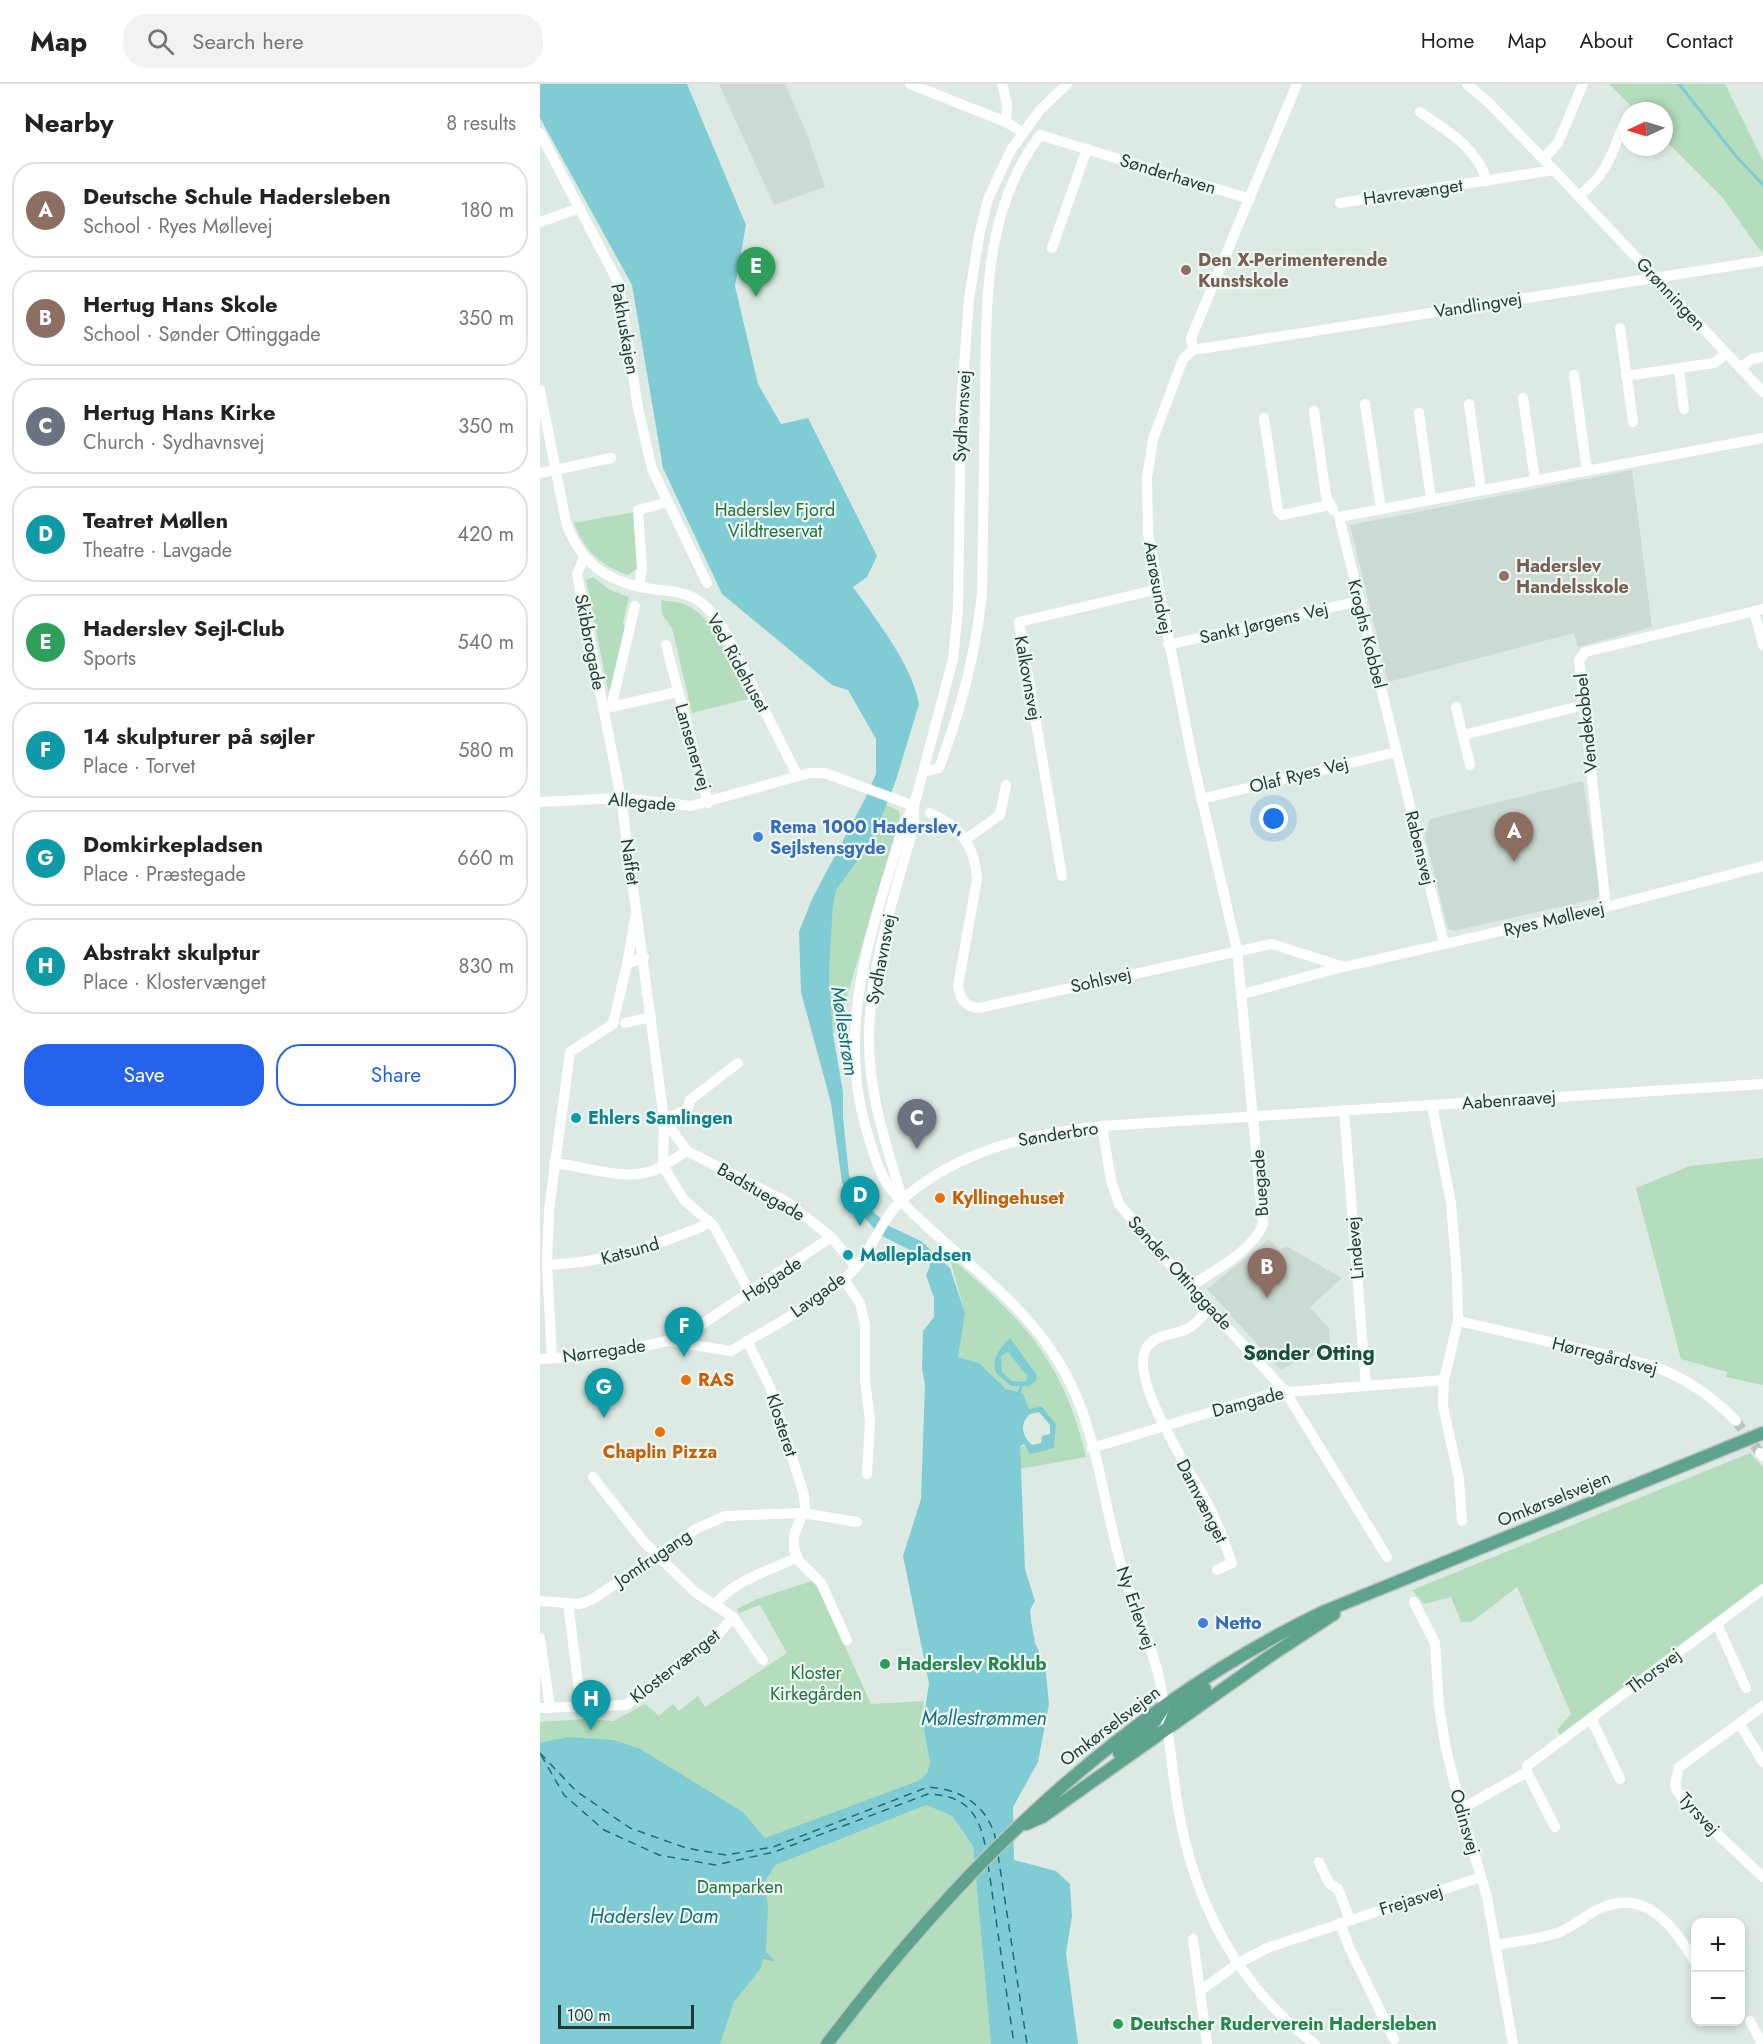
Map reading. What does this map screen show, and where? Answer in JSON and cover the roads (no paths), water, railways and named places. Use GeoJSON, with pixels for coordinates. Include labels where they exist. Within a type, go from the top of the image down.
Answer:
{"type":"FeatureCollection","features":[{"type":"Feature","properties":{"kind":"main road","name":"Omkørselsvejen"},"geometry":{"type":"LineString","coordinates":[[827,2044],[885,1968],[972,1870],[1084,1766],[1164,1706],[1284,1631],[1763,1433]]}},
{"type":"Feature","properties":{"kind":"main road","name":"Omkørselsvejen"},"geometry":{"type":"LineString","coordinates":[[1020,1827],[1041,1817],[1090,1784],[1270,1656],[1358,1599]]}},
{"type":"Feature","properties":{"kind":"main road"},"geometry":{"type":"LineString","coordinates":[[1168,1728],[1174,1713],[1233,1669],[1241,1657]]}},
{"type":"Feature","properties":{"kind":"main road"},"geometry":{"type":"LineString","coordinates":[[1090,1784],[1096,1771],[1149,1730],[1157,1721],[1164,1706]]}},
{"type":"Feature","properties":{"kind":"street"},"geometry":{"type":"LineString","coordinates":[[910,84],[1006,122],[1022,132]]}},
{"type":"Feature","properties":{"kind":"street"},"geometry":{"type":"LineString","coordinates":[[1002,84],[1007,104],[1006,122]]}},
{"type":"Feature","properties":{"kind":"street","name":"Sydhavnsvej"},"geometry":{"type":"LineString","coordinates":[[903,1200],[887,1185],[873,1153],[859,1093],[853,1037],[858,985],[868,941],[905,822],[914,806],[924,772],[947,687],[954,648],[962,407],[969,299],[977,246],[994,183],[1022,132],[1067,84]]}},
{"type":"Feature","properties":{"kind":"street","name":"Aarøsundvej"},"geometry":{"type":"LineString","coordinates":[[1255,1116],[1238,950],[1201,799],[1168,645],[1148,533],[1147,478],[1153,439],[1166,400],[1183,359],[1193,350],[1191,338],[1297,84]]}},
{"type":"Feature","properties":{"kind":"street","name":"Grønningen"},"geometry":{"type":"LineString","coordinates":[[1467,84],[1489,103],[1579,196],[1763,392]]}},
{"type":"Feature","properties":{"kind":"street"},"geometry":{"type":"LineString","coordinates":[[1543,159],[1566,128],[1583,84]]}},
{"type":"Feature","properties":{"kind":"street","name":"Havrevænget"},"geometry":{"type":"LineString","coordinates":[[1420,112],[1468,146],[1479,161],[1487,181]]}},
{"type":"Feature","properties":{"kind":"street","name":"Pakhuskajen"},"geometry":{"type":"LineString","coordinates":[[540,133],[619,284],[652,469],[708,583]]}},
{"type":"Feature","properties":{"kind":"street","name":"Sydhavnsvej"},"geometry":{"type":"LineString","coordinates":[[924,772],[939,768],[959,716],[977,638],[982,594],[988,281],[996,226],[1005,198],[1019,167],[1040,135]]}},
{"type":"Feature","properties":{"kind":"street","name":"Sønderhaven"},"geometry":{"type":"LineString","coordinates":[[1040,135],[1250,199]]}},
{"type":"Feature","properties":{"kind":"street"},"geometry":{"type":"LineString","coordinates":[[1579,196],[1598,180],[1607,166],[1619,136]]}},
{"type":"Feature","properties":{"kind":"street"},"geometry":{"type":"LineString","coordinates":[[1052,248],[1087,149]]}},
{"type":"Feature","properties":{"kind":"street","name":"Havrevænget"},"geometry":{"type":"LineString","coordinates":[[1340,203],[1554,170]]}},
{"type":"Feature","properties":{"kind":"street"},"geometry":{"type":"LineString","coordinates":[[540,222],[580,208]]}},
{"type":"Feature","properties":{"kind":"street","name":"Vandlingvej"},"geometry":{"type":"LineString","coordinates":[[1193,350],[1763,261]]}},
{"type":"Feature","properties":{"kind":"street"},"geometry":{"type":"LineString","coordinates":[[1620,328],[1633,422]]}},
{"type":"Feature","properties":{"kind":"street"},"geometry":{"type":"LineString","coordinates":[[1626,376],[1714,363],[1726,354]]}},
{"type":"Feature","properties":{"kind":"street"},"geometry":{"type":"LineString","coordinates":[[1740,368],[1752,359],[1763,357]]}},
{"type":"Feature","properties":{"kind":"street"},"geometry":{"type":"LineString","coordinates":[[1679,369],[1684,409]]}},
{"type":"Feature","properties":{"kind":"street"},"geometry":{"type":"LineString","coordinates":[[1574,375],[1587,471]]}},
{"type":"Feature","properties":{"kind":"street"},"geometry":{"type":"LineString","coordinates":[[540,390],[572,538],[584,558]]}},
{"type":"Feature","properties":{"kind":"street"},"geometry":{"type":"LineString","coordinates":[[1522,398],[1534,480]]}},
{"type":"Feature","properties":{"kind":"street"},"geometry":{"type":"LineString","coordinates":[[1365,404],[1381,509]]}},
{"type":"Feature","properties":{"kind":"street"},"geometry":{"type":"LineString","coordinates":[[1469,404],[1481,490]]}},
{"type":"Feature","properties":{"kind":"street"},"geometry":{"type":"LineString","coordinates":[[1264,418],[1278,511],[1282,514],[1329,505],[1314,411]]}},
{"type":"Feature","properties":{"kind":"street"},"geometry":{"type":"LineString","coordinates":[[1419,413],[1431,499]]}},
{"type":"Feature","properties":{"kind":"street"},"geometry":{"type":"LineString","coordinates":[[1339,516],[1763,438]]}},
{"type":"Feature","properties":{"kind":"street"},"geometry":{"type":"LineString","coordinates":[[540,473],[611,458]]}},
{"type":"Feature","properties":{"kind":"street"},"geometry":{"type":"LineString","coordinates":[[639,587],[642,568],[638,510],[668,502]]}},
{"type":"Feature","properties":{"kind":"street","name":"Kroghs Kobbel"},"geometry":{"type":"LineString","coordinates":[[1329,505],[1339,516],[1396,752]]}},
{"type":"Feature","properties":{"kind":"street","name":"Ved Ridehuset"},"geometry":{"type":"LineString","coordinates":[[584,558],[615,580],[639,587],[686,594],[704,604],[714,614],[797,775]]}},
{"type":"Feature","properties":{"kind":"street","name":"Skibbrogade"},"geometry":{"type":"LineString","coordinates":[[584,558],[577,574],[607,708]]}},
{"type":"Feature","properties":{"kind":"street","name":"Kalkovnsvej"},"geometry":{"type":"LineString","coordinates":[[1062,876],[1019,622],[1159,589]]}},
{"type":"Feature","properties":{"kind":"street","name":"Sankt Jørgens Vej"},"geometry":{"type":"LineString","coordinates":[[1168,645],[1359,602]]}},
{"type":"Feature","properties":{"kind":"street","name":"Skibbrogade"},"geometry":{"type":"LineString","coordinates":[[607,708],[635,606]]}},
{"type":"Feature","properties":{"kind":"street"},"geometry":{"type":"LineString","coordinates":[[1759,610],[1763,645]]}},
{"type":"Feature","properties":{"kind":"street","name":"Vendekobbel"},"geometry":{"type":"LineString","coordinates":[[1606,907],[1579,660],[1585,652],[1759,610]]}},
{"type":"Feature","properties":{"kind":"street","name":"Lansenervej"},"geometry":{"type":"LineString","coordinates":[[666,645],[708,802]]}},
{"type":"Feature","properties":{"kind":"street","name":"Lansenervej"},"geometry":{"type":"LineString","coordinates":[[607,708],[677,692]]}},
{"type":"Feature","properties":{"kind":"street"},"geometry":{"type":"LineString","coordinates":[[1463,735],[1584,705]]}},
{"type":"Feature","properties":{"kind":"street"},"geometry":{"type":"LineString","coordinates":[[1456,707],[1470,765]]}},
{"type":"Feature","properties":{"kind":"street","name":"Naffet"},"geometry":{"type":"LineString","coordinates":[[607,708],[644,957],[664,1119],[663,1166]]}},
{"type":"Feature","properties":{"kind":"street","name":"Olaf Ryes Vej"},"geometry":{"type":"LineString","coordinates":[[1201,799],[1396,752]]}},
{"type":"Feature","properties":{"kind":"street","name":"Rabensvej"},"geometry":{"type":"LineString","coordinates":[[1396,752],[1444,944]]}},
{"type":"Feature","properties":{"kind":"street","name":"Allegade"},"geometry":{"type":"LineString","coordinates":[[540,802],[621,798],[674,806],[708,802],[797,775],[825,773],[914,806]]}},
{"type":"Feature","properties":{"kind":"street"},"geometry":{"type":"LineString","coordinates":[[930,813],[948,821],[966,839],[1000,815],[1006,785]]}},
{"type":"Feature","properties":{"kind":"street","name":"Sydhavnsvej"},"geometry":{"type":"LineString","coordinates":[[903,1200],[887,1156],[879,1117],[869,1038],[874,975],[914,825],[914,806]]}},
{"type":"Feature","properties":{"kind":"street","name":"Sohlsvej"},"geometry":{"type":"LineString","coordinates":[[966,839],[976,864],[977,879],[958,986],[965,1004],[979,1008],[1238,950]]}},
{"type":"Feature","properties":{"kind":"street","name":"Ryes Møllevej"},"geometry":{"type":"LineString","coordinates":[[1244,994],[1344,967],[1606,907],[1763,866]]}},
{"type":"Feature","properties":{"kind":"street","name":"Naffet"},"geometry":{"type":"LineString","coordinates":[[554,1163],[570,1052],[613,1024],[637,909]]}},
{"type":"Feature","properties":{"kind":"street","name":"Ryes Møllevej"},"geometry":{"type":"LineString","coordinates":[[1238,950],[1272,944],[1283,945],[1325,963],[1344,967]]}},
{"type":"Feature","properties":{"kind":"street"},"geometry":{"type":"LineString","coordinates":[[627,963],[644,957]]}},
{"type":"Feature","properties":{"kind":"street"},"geometry":{"type":"LineString","coordinates":[[626,1023],[651,1017]]}},
{"type":"Feature","properties":{"kind":"street"},"geometry":{"type":"LineString","coordinates":[[664,1119],[687,1110],[690,1100],[738,1063]]}},
{"type":"Feature","properties":{"kind":"street","name":"Aabenraavej"},"geometry":{"type":"LineString","coordinates":[[1255,1116],[1763,1084]]}},
{"type":"Feature","properties":{"kind":"street"},"geometry":{"type":"LineString","coordinates":[[1432,1105],[1451,1203],[1458,1321],[1444,1380],[1443,1406],[1459,1479],[1462,1521]]}},
{"type":"Feature","properties":{"kind":"street","name":"Lindevej"},"geometry":{"type":"LineString","coordinates":[[1344,1110],[1366,1386]]}},
{"type":"Feature","properties":{"kind":"street","name":"Sønderbro"},"geometry":{"type":"LineString","coordinates":[[886,1219],[903,1200],[970,1156],[1005,1143],[1053,1132],[1102,1126],[1255,1116]]}},
{"type":"Feature","properties":{"kind":"street","name":"Buegade"},"geometry":{"type":"LineString","coordinates":[[1190,1287],[1244,1249],[1258,1235],[1263,1224],[1255,1116]]}},
{"type":"Feature","properties":{"kind":"street","name":"Naffet"},"geometry":{"type":"LineString","coordinates":[[664,1119],[687,1151]]}},
{"type":"Feature","properties":{"kind":"street","name":"Sønder Ottinggade"},"geometry":{"type":"LineString","coordinates":[[1102,1126],[1111,1180],[1119,1204],[1190,1287],[1285,1391],[1387,1557]]}},
{"type":"Feature","properties":{"kind":"street"},"geometry":{"type":"LineString","coordinates":[[546,1359],[547,1265],[554,1163],[615,1173],[642,1173],[663,1166],[687,1151]]}},
{"type":"Feature","properties":{"kind":"street","name":"Badstuegade"},"geometry":{"type":"LineString","coordinates":[[687,1151],[787,1202],[831,1237]]}},
{"type":"Feature","properties":{"kind":"street"},"geometry":{"type":"LineString","coordinates":[[663,1166],[684,1200],[709,1221],[750,1293]]}},
{"type":"Feature","properties":{"kind":"street","name":"Ny Erlevvej"},"geometry":{"type":"LineString","coordinates":[[903,1200],[929,1229],[1021,1310],[1053,1350],[1082,1410],[1120,1563],[1156,1663],[1179,1807],[1193,1871],[1220,1935],[1237,1964],[1289,2024],[1315,2044]]}},
{"type":"Feature","properties":{"kind":"street","name":"Lavgade"},"geometry":{"type":"LineString","coordinates":[[731,1351],[794,1314],[856,1267],[886,1219]]}},
{"type":"Feature","properties":{"kind":"street","name":"Katsund"},"geometry":{"type":"LineString","coordinates":[[547,1265],[591,1262],[621,1256],[701,1227],[709,1221]]}},
{"type":"Feature","properties":{"kind":"street"},"geometry":{"type":"LineString","coordinates":[[831,1237],[856,1267]]}},
{"type":"Feature","properties":{"kind":"street","name":"Højgade"},"geometry":{"type":"LineString","coordinates":[[684,1342],[689,1333],[831,1237]]}},
{"type":"Feature","properties":{"kind":"street"},"geometry":{"type":"LineString","coordinates":[[843,1278],[860,1303],[865,1325],[865,1380],[870,1421],[867,1474]]}},
{"type":"Feature","properties":{"kind":"street"},"geometry":{"type":"LineString","coordinates":[[1163,1426],[1143,1373],[1146,1349],[1164,1335],[1190,1328],[1210,1307]]}},
{"type":"Feature","properties":{"kind":"street","name":"Hørregårdsvej"},"geometry":{"type":"LineString","coordinates":[[1458,1321],[1651,1365],[1680,1376],[1703,1390],[1736,1421]]}},
{"type":"Feature","properties":{"kind":"street","name":"Nørregade"},"geometry":{"type":"LineString","coordinates":[[546,1359],[604,1354],[667,1341],[731,1351]]}},
{"type":"Feature","properties":{"kind":"street","name":"Klosteret"},"geometry":{"type":"LineString","coordinates":[[747,1341],[770,1387],[801,1483],[803,1513],[794,1535],[796,1558]]}},
{"type":"Feature","properties":{"kind":"street","name":"Damgade"},"geometry":{"type":"LineString","coordinates":[[1092,1448],[1285,1391],[1444,1380]]}},
{"type":"Feature","properties":{"kind":"street","name":"Damvænget"},"geometry":{"type":"LineString","coordinates":[[1163,1426],[1210,1509],[1232,1563],[1217,1570]]}},
{"type":"Feature","properties":{"kind":"street"},"geometry":{"type":"LineString","coordinates":[[593,1477],[657,1556],[695,1592],[733,1617],[763,1660]]}},
{"type":"Feature","properties":{"kind":"street"},"geometry":{"type":"LineString","coordinates":[[803,1513],[856,1522]]}},
{"type":"Feature","properties":{"kind":"street","name":"Jomfrugang"},"geometry":{"type":"LineString","coordinates":[[540,1601],[580,1604],[593,1599],[696,1529],[725,1516],[803,1513]]}},
{"type":"Feature","properties":{"kind":"street"},"geometry":{"type":"LineString","coordinates":[[715,1605],[719,1598],[748,1580],[796,1558],[821,1583],[847,1640]]}},
{"type":"Feature","properties":{"kind":"street","name":"Thorsvej"},"geometry":{"type":"LineString","coordinates":[[1461,1809],[1527,1772],[1527,1766],[1763,1589]]}},
{"type":"Feature","properties":{"kind":"street","name":"Odinsvej"},"geometry":{"type":"LineString","coordinates":[[1414,1602],[1435,1643],[1439,1706],[1461,1809],[1498,1945],[1513,2044]]}},
{"type":"Feature","properties":{"kind":"street"},"geometry":{"type":"LineString","coordinates":[[568,1603],[572,1654],[581,1705]]}},
{"type":"Feature","properties":{"kind":"street","name":"Klostervænget"},"geometry":{"type":"LineString","coordinates":[[545,1708],[626,1705],[716,1637],[733,1617]]}},
{"type":"Feature","properties":{"kind":"street"},"geometry":{"type":"LineString","coordinates":[[1717,1624],[1746,1688]]}},
{"type":"Feature","properties":{"kind":"street"},"geometry":{"type":"LineString","coordinates":[[540,1638],[545,1708]]}},
{"type":"Feature","properties":{"kind":"street","name":"Tyrsvej"},"geometry":{"type":"LineString","coordinates":[[1763,1706],[1679,1767],[1675,1784],[1677,1791],[1692,1810],[1763,1876]]}},
{"type":"Feature","properties":{"kind":"street"},"geometry":{"type":"LineString","coordinates":[[1591,1718],[1620,1779]]}},
{"type":"Feature","properties":{"kind":"street"},"geometry":{"type":"LineString","coordinates":[[1739,1723],[1763,1762]]}},
{"type":"Feature","properties":{"kind":"street"},"geometry":{"type":"LineString","coordinates":[[1527,1772],[1555,1827]]}},
{"type":"Feature","properties":{"kind":"street"},"geometry":{"type":"LineString","coordinates":[[1319,1862],[1329,1883],[1338,1889],[1348,1947],[1394,2039]]}},
{"type":"Feature","properties":{"kind":"street","name":"Frejasvej"},"geometry":{"type":"LineString","coordinates":[[1200,1991],[1237,1964],[1267,1948],[1481,1877]]}},
{"type":"Feature","properties":{"kind":"street"},"geometry":{"type":"LineString","coordinates":[[1498,1945],[1556,1934],[1598,1910],[1620,1904],[1633,1904],[1660,1915],[1675,1929],[1691,1956]]}},
{"type":"Feature","properties":{"kind":"street"},"geometry":{"type":"LineString","coordinates":[[1193,1939],[1207,2044]]}},
{"type":"Feature","properties":{"kind":"street"},"geometry":{"type":"LineString","coordinates":[[1750,2020],[1762,2044]]}},
{"type":"Feature","properties":{"kind":"water"},"geometry":{"type":"Polygon","coordinates":[[[540,84],[687,84],[746,225],[735,286],[758,384],[781,424],[808,418],[877,556],[867,577],[853,587],[892,643],[915,689],[919,704],[896,780],[878,826],[862,855],[836,890],[833,905],[829,976],[833,1034],[843,1092],[843,1118],[849,1175],[858,1195],[867,1206],[889,1226],[921,1241],[950,1268],[965,1313],[958,1357],[979,1363],[1006,1389],[1023,1393],[1029,1409],[1041,1406],[1056,1424],[1054,1448],[1030,1454],[1024,1444],[1020,1446],[1025,1569],[1035,1601],[1030,1610],[1031,1620],[1035,1643],[1045,1665],[1049,1704],[1038,1762],[1013,1807],[1014,1860],[1056,1871],[1070,1884],[1072,1916],[1066,1953],[1078,2044],[991,2044],[973,1846],[952,1816],[926,1805],[775,1865],[764,1883],[768,1906],[766,1952],[776,1962],[763,1959],[761,1968],[734,2002],[720,2044],[540,2044],[540,1743],[568,1737],[614,1740],[640,1749],[743,1812],[765,1838],[918,1781],[927,1774],[930,1763],[923,1724],[929,1683],[903,1556],[921,1499],[925,1384],[922,1369],[923,1331],[934,1317],[934,1298],[926,1275],[930,1266],[928,1259],[878,1234],[847,1195],[842,1182],[831,1103],[801,992],[799,932],[812,899],[876,774],[876,739],[848,690],[832,685],[722,594],[663,468],[632,285],[540,118],[540,84]],[[1039,1412],[1030,1414],[1024,1422],[1024,1434],[1032,1445],[1041,1443],[1042,1436],[1050,1434],[1050,1425],[1039,1412]]]}},
{"type":"Feature","properties":{"kind":"water"},"geometry":{"type":"Polygon","coordinates":[[[1010,1338],[1036,1374],[1037,1380],[1029,1386],[1011,1386],[996,1373],[996,1358],[1010,1338]],[[1008,1352],[1001,1356],[1002,1372],[1012,1381],[1026,1382],[1027,1376],[1008,1352]]]}},
{"type":"Feature","properties":{"kind":"waterway"},"geometry":{"type":"LineString","coordinates":[[1679,84],[1736,156],[1763,185]]}},
{"type":"Feature","properties":{"kind":"waterway"},"geometry":{"type":"LineString","coordinates":[[1019,1393],[1021,1387]]}},
{"type":"Feature","properties":{"kind":"tunnel"},"geometry":{"type":"LineString","coordinates":[[1736,1421],[1760,1453]]}},
{"type":"Feature","properties":{"kind":"place","name":"Den X-Perimenterende Kunstskole"},"geometry":{"type":"Point","coordinates":[1186,270]}},
{"type":"Feature","properties":{"kind":"place","name":"Haderslev Sejl-Club"},"geometry":{"type":"Point","coordinates":[756,297]}},
{"type":"Feature","properties":{"kind":"place","name":"Haderslev Handelsskole"},"geometry":{"type":"Point","coordinates":[1504,576]}},
{"type":"Feature","properties":{"kind":"place","name":"Rema 1000 Haderslev, Sejlstensgyde"},"geometry":{"type":"Point","coordinates":[758,837]}},
{"type":"Feature","properties":{"kind":"place","name":"Deutsche Schule Hadersleben"},"geometry":{"type":"Point","coordinates":[1514,862]}},
{"type":"Feature","properties":{"kind":"place","name":"Ehlers Samlingen"},"geometry":{"type":"Point","coordinates":[576,1118]}},
{"type":"Feature","properties":{"kind":"place","name":"Hertug Hans Kirke"},"geometry":{"type":"Point","coordinates":[917,1149]}},
{"type":"Feature","properties":{"kind":"place","name":"Kyllingehuset"},"geometry":{"type":"Point","coordinates":[940,1198]}},
{"type":"Feature","properties":{"kind":"place","name":"Teatret Møllen"},"geometry":{"type":"Point","coordinates":[860,1226]}},
{"type":"Feature","properties":{"kind":"place","name":"Møllepladsen"},"geometry":{"type":"Point","coordinates":[848,1255]}},
{"type":"Feature","properties":{"kind":"place","name":"Hertug Hans Skole"},"geometry":{"type":"Point","coordinates":[1267,1298]}},
{"type":"Feature","properties":{"kind":"place","name":"14 skulpturer på søjler"},"geometry":{"type":"Point","coordinates":[684,1357]}},
{"type":"Feature","properties":{"kind":"place","name":"RAS"},"geometry":{"type":"Point","coordinates":[686,1380]}},
{"type":"Feature","properties":{"kind":"place","name":"Domkirkepladsen"},"geometry":{"type":"Point","coordinates":[604,1418]}},
{"type":"Feature","properties":{"kind":"place","name":"Chaplin Pizza"},"geometry":{"type":"Point","coordinates":[660,1432]}},
{"type":"Feature","properties":{"kind":"place","name":"Netto"},"geometry":{"type":"Point","coordinates":[1203,1623]}},
{"type":"Feature","properties":{"kind":"place","name":"Haderslev Roklub"},"geometry":{"type":"Point","coordinates":[885,1664]}},
{"type":"Feature","properties":{"kind":"place","name":"Abstrakt skulptur"},"geometry":{"type":"Point","coordinates":[591,1730]}},
{"type":"Feature","properties":{"kind":"place","name":"Deutscher Ruderverein Hadersleben"},"geometry":{"type":"Point","coordinates":[1118,2024]}},
{"type":"Feature","properties":{"kind":"district","name":"Sønder Otting"},"geometry":{"type":"Point","coordinates":[1309,1353]}},
{"type":"Feature","properties":{"kind":"park label","name":"Haderslev Fjord Vildtreservat"},"geometry":{"type":"Point","coordinates":[775,520]}},
{"type":"Feature","properties":{"kind":"park label","name":"Kloster Kirkegården"},"geometry":{"type":"Point","coordinates":[816,1683]}},
{"type":"Feature","properties":{"kind":"park label","name":"Damparken"},"geometry":{"type":"Point","coordinates":[740,1887]}},
{"type":"Feature","properties":{"kind":"water label","name":"Møllestrøm"},"geometry":{"type":"Point","coordinates":[845,1031]}},
{"type":"Feature","properties":{"kind":"water label","name":"Møllestrømmen"},"geometry":{"type":"Point","coordinates":[984,1718]}},
{"type":"Feature","properties":{"kind":"water label","name":"Haderslev Dam"},"geometry":{"type":"Point","coordinates":[654,1916]}}]}
